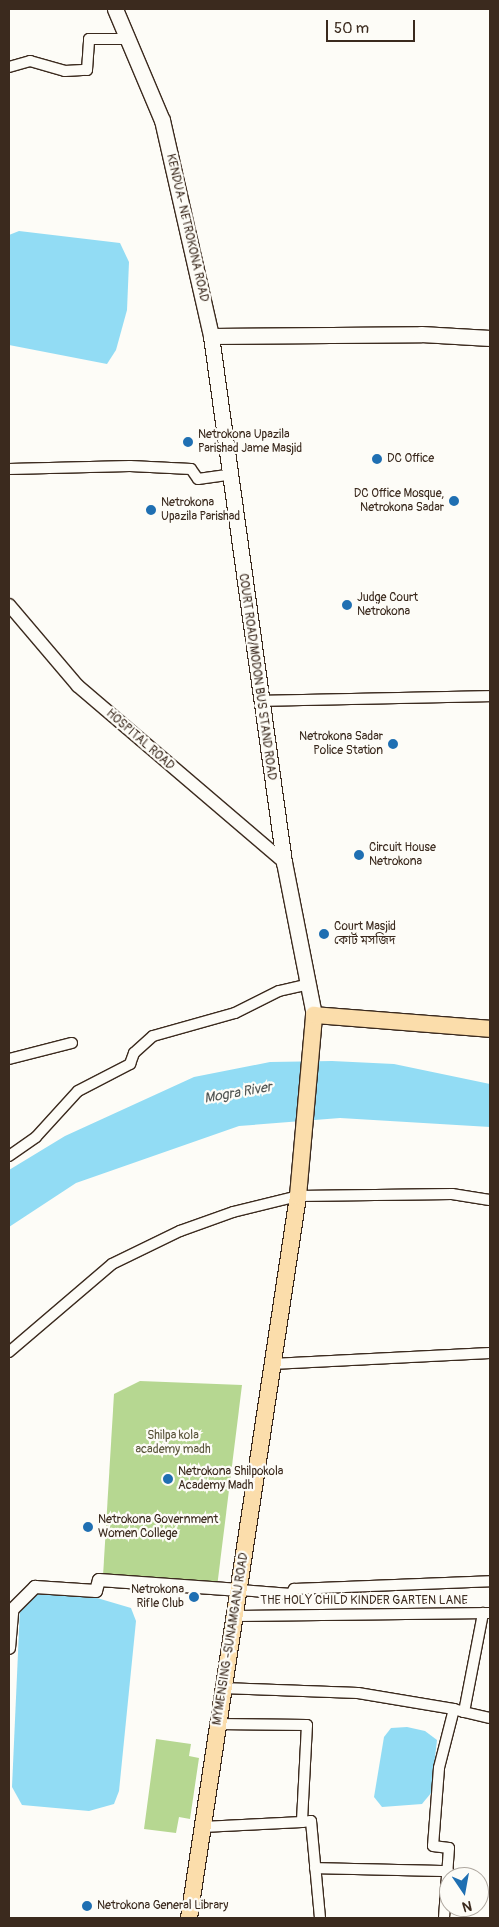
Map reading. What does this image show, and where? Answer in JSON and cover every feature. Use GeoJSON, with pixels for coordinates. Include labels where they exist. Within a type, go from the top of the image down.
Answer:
{"type":"FeatureCollection","features":[{"type":"Feature","properties":{"kind":"main road","name":"KENDUA- NETROKONA ROAD"},"geometry":{"type":"LineString","coordinates":[[115,9],[162,120],[185,205],[211,336]]}},
{"type":"Feature","properties":{"kind":"main road"},"geometry":{"type":"LineString","coordinates":[[211,336],[422,334],[490,338]]}},
{"type":"Feature","properties":{"kind":"main road","name":"COURT ROAD/MODON BUS STAND ROAD"},"geometry":{"type":"LineString","coordinates":[[211,336],[227,475],[284,862],[310,984],[314,1015]]}},
{"type":"Feature","properties":{"kind":"main road"},"geometry":{"type":"LineString","coordinates":[[314,1015],[490,1029]]}},
{"type":"Feature","properties":{"kind":"main road","name":"MYMENSING -SUNAMGANJ ROAD"},"geometry":{"type":"LineString","coordinates":[[189,1918],[222,1688],[238,1616],[272,1364],[299,1189],[314,1015]]}},
{"type":"Feature","properties":{"kind":"street"},"geometry":{"type":"LineString","coordinates":[[9,67],[30,61],[65,70],[87,70],[89,39],[128,39]]}},
{"type":"Feature","properties":{"kind":"street"},"geometry":{"type":"LineString","coordinates":[[9,469],[130,466],[191,469],[198,479],[227,475]]}},
{"type":"Feature","properties":{"kind":"street","name":"HOSPITAL ROAD"},"geometry":{"type":"LineString","coordinates":[[9,605],[78,686],[284,862]]}},
{"type":"Feature","properties":{"kind":"street"},"geometry":{"type":"LineString","coordinates":[[260,701],[490,696]]}},
{"type":"Feature","properties":{"kind":"street"},"geometry":{"type":"LineString","coordinates":[[9,1156],[36,1137],[78,1092],[130,1064],[134,1053],[153,1036],[235,1012],[279,991],[310,984]]}},
{"type":"Feature","properties":{"kind":"street"},"geometry":{"type":"LineString","coordinates":[[9,1059],[72,1043]]}},
{"type":"Feature","properties":{"kind":"street"},"geometry":{"type":"LineString","coordinates":[[9,1352],[112,1264],[189,1228],[299,1189],[452,1194],[490,1200]]}},
{"type":"Feature","properties":{"kind":"street"},"geometry":{"type":"LineString","coordinates":[[272,1364],[490,1353]]}},
{"type":"Feature","properties":{"kind":"street"},"geometry":{"type":"LineString","coordinates":[[9,1648],[10,1610],[35,1587],[96,1591],[99,1580],[291,1594],[294,1588],[490,1581]]}},
{"type":"Feature","properties":{"kind":"street"},"geometry":{"type":"LineString","coordinates":[[448,1867],[450,1848],[433,1846],[439,1768],[459,1711],[487,1613]]}},
{"type":"Feature","properties":{"kind":"street","name":"THE HOLY CHILD KINDER GARTEN LANE"},"geometry":{"type":"LineString","coordinates":[[238,1616],[487,1613]]}},
{"type":"Feature","properties":{"kind":"street"},"geometry":{"type":"LineString","coordinates":[[222,1688],[358,1693],[490,1718]]}},
{"type":"Feature","properties":{"kind":"street"},"geometry":{"type":"LineString","coordinates":[[217,1724],[307,1725],[302,1822]]}},
{"type":"Feature","properties":{"kind":"street"},"geometry":{"type":"LineString","coordinates":[[203,1826],[311,1821],[320,1918]]}},
{"type":"Feature","properties":{"kind":"street"},"geometry":{"type":"LineString","coordinates":[[315,1868],[439,1871]]}},
{"type":"Feature","properties":{"kind":"green space","name":"Shilpa kola academy madh"},"geometry":{"type":"Polygon","coordinates":[[[140,1381],[242,1385],[217,1587],[103,1576],[114,1394],[140,1381]]]}},
{"type":"Feature","properties":{"kind":"green space"},"geometry":{"type":"Polygon","coordinates":[[[156,1739],[191,1744],[189,1756],[199,1758],[190,1819],[179,1817],[176,1833],[144,1829],[156,1739]]]}},
{"type":"Feature","properties":{"kind":"water"},"geometry":{"type":"Polygon","coordinates":[[[19,231],[120,243],[129,262],[127,310],[116,350],[107,364],[9,345],[9,235],[19,231]]]}},
{"type":"Feature","properties":{"kind":"water","name":"Mogra River"},"geometry":{"type":"Polygon","coordinates":[[[332,1061],[394,1064],[490,1084],[490,1127],[340,1118],[239,1126],[76,1183],[9,1227],[9,1170],[65,1136],[194,1077],[270,1062],[332,1061]]]}},
{"type":"Feature","properties":{"kind":"water"},"geometry":{"type":"Polygon","coordinates":[[[70,1590],[131,1608],[136,1621],[119,1791],[114,1804],[89,1811],[22,1805],[12,1787],[20,1608],[37,1593],[70,1590]]]}},
{"type":"Feature","properties":{"kind":"water"},"geometry":{"type":"Polygon","coordinates":[[[407,1727],[425,1731],[437,1740],[431,1793],[422,1804],[382,1807],[374,1797],[384,1737],[391,1728],[407,1727]]]}},
{"type":"Feature","properties":{"kind":"place","name":"Netrokona Upazila Parishad Jame Masjid"},"geometry":{"type":"Point","coordinates":[188,442]}},
{"type":"Feature","properties":{"kind":"place","name":"DC Office"},"geometry":{"type":"Point","coordinates":[377,459]}},
{"type":"Feature","properties":{"kind":"place","name":"DC Office Mosque, Netrokona Sadar"},"geometry":{"type":"Point","coordinates":[454,501]}},
{"type":"Feature","properties":{"kind":"place","name":"Netrokona Upazila Parishad"},"geometry":{"type":"Point","coordinates":[151,510]}},
{"type":"Feature","properties":{"kind":"place","name":"Judge Court Netrokona"},"geometry":{"type":"Point","coordinates":[347,605]}},
{"type":"Feature","properties":{"kind":"place","name":"Netrokona Sadar Police Station"},"geometry":{"type":"Point","coordinates":[393,744]}},
{"type":"Feature","properties":{"kind":"place","name":"Circuit House Netrokona"},"geometry":{"type":"Point","coordinates":[359,855]}},
{"type":"Feature","properties":{"kind":"place","name":"Court Masjid কোর্ট মসজিদ"},"geometry":{"type":"Point","coordinates":[324,934]}},
{"type":"Feature","properties":{"kind":"place","name":"Netrokona Shilpokola Academy Madh"},"geometry":{"type":"Point","coordinates":[168,1479]}},
{"type":"Feature","properties":{"kind":"place","name":"Netrokona Government Women College"},"geometry":{"type":"Point","coordinates":[88,1527]}},
{"type":"Feature","properties":{"kind":"place","name":"Netrokona Rifle Club"},"geometry":{"type":"Point","coordinates":[194,1597]}},
{"type":"Feature","properties":{"kind":"place","name":"Netrokona General Library"},"geometry":{"type":"Point","coordinates":[87,1906]}}]}
